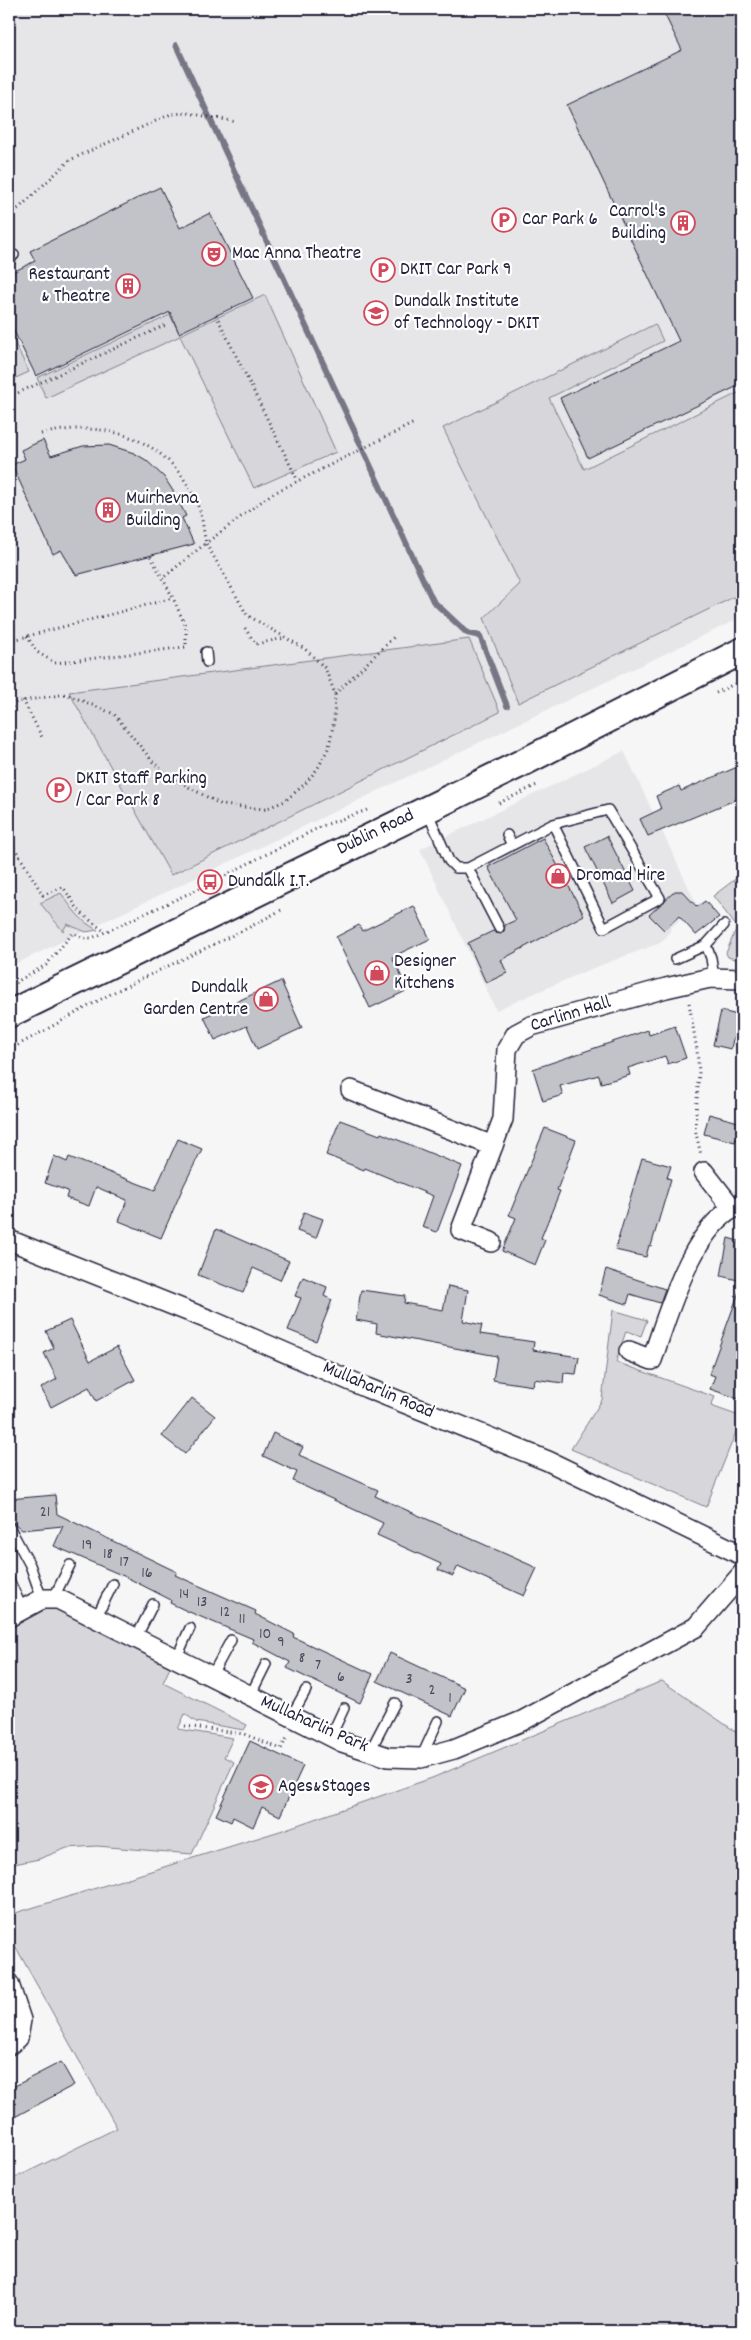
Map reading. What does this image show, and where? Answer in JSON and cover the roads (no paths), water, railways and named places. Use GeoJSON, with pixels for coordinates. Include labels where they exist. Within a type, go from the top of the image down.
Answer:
{"type":"FeatureCollection","features":[{"type":"Feature","properties":{"kind":"main road","name":"Dublin Road"},"geometry":{"type":"LineString","coordinates":[[9,1014],[426,808],[524,762],[742,651]]}},
{"type":"Feature","properties":{"kind":"street","name":"Carlinn Hall"},"geometry":{"type":"LineString","coordinates":[[491,1242],[461,1230],[503,1119],[507,1049],[516,1034],[531,1026],[649,993],[714,978],[742,979]]}},
{"type":"Feature","properties":{"kind":"street"},"geometry":{"type":"LineString","coordinates":[[351,1090],[493,1146]]}},
{"type":"Feature","properties":{"kind":"street"},"geometry":{"type":"LineString","coordinates":[[629,1351],[652,1360],[674,1296],[694,1255],[708,1231],[720,1216],[737,1207],[704,1172]]}},
{"type":"Feature","properties":{"kind":"street","name":"Mullaharlin Road"},"geometry":{"type":"LineString","coordinates":[[9,1240],[210,1320],[548,1462],[690,1528],[742,1556]]}},
{"type":"Feature","properties":{"kind":"street","name":"Mullaharlin Park"},"geometry":{"type":"LineString","coordinates":[[47,1599],[58,1599],[136,1638],[249,1699],[331,1736],[388,1757],[421,1758],[454,1749],[522,1721],[696,1627],[742,1574]]}},
{"type":"Feature","properties":{"kind":"street"},"geometry":{"type":"LineString","coordinates":[[16,1614],[47,1599]]}},
{"type":"Feature","properties":{"kind":"street"},"geometry":{"type":"LineString","coordinates":[[9,1984],[21,2020],[18,2038],[9,2045]]}},
{"type":"Feature","properties":{"kind":"lane"},"geometry":{"type":"LineString","coordinates":[[206,652],[207,662]]}},
{"type":"Feature","properties":{"kind":"lane"},"geometry":{"type":"LineString","coordinates":[[426,808],[449,861],[456,868],[468,868],[553,824],[608,810],[660,898],[604,928],[553,824]]}},
{"type":"Feature","properties":{"kind":"lane"},"geometry":{"type":"LineString","coordinates":[[507,835],[512,845]]}},
{"type":"Feature","properties":{"kind":"lane"},"geometry":{"type":"LineString","coordinates":[[468,868],[499,928]]}},
{"type":"Feature","properties":{"kind":"lane"},"geometry":{"type":"LineString","coordinates":[[675,959],[706,945],[724,925]]}},
{"type":"Feature","properties":{"kind":"lane"},"geometry":{"type":"LineString","coordinates":[[706,945],[711,958],[714,978]]}},
{"type":"Feature","properties":{"kind":"lane"},"geometry":{"type":"LineString","coordinates":[[10,1528],[47,1599],[70,1565]]}},
{"type":"Feature","properties":{"kind":"lane"},"geometry":{"type":"LineString","coordinates":[[9,1580],[16,1614]]}},
{"type":"Feature","properties":{"kind":"lane"},"geometry":{"type":"LineString","coordinates":[[96,1618],[113,1584]]}},
{"type":"Feature","properties":{"kind":"lane"},"geometry":{"type":"LineString","coordinates":[[136,1638],[154,1604]]}},
{"type":"Feature","properties":{"kind":"lane"},"geometry":{"type":"LineString","coordinates":[[176,1659],[190,1628]]}},
{"type":"Feature","properties":{"kind":"lane"},"geometry":{"type":"LineString","coordinates":[[211,1678],[231,1640]]}},
{"type":"Feature","properties":{"kind":"lane"},"geometry":{"type":"LineString","coordinates":[[249,1699],[266,1664]]}},
{"type":"Feature","properties":{"kind":"lane"},"geometry":{"type":"LineString","coordinates":[[294,1718],[306,1690]]}},
{"type":"Feature","properties":{"kind":"lane"},"geometry":{"type":"LineString","coordinates":[[370,1751],[395,1703]]}},
{"type":"Feature","properties":{"kind":"lane"},"geometry":{"type":"LineString","coordinates":[[331,1736],[344,1708]]}},
{"type":"Feature","properties":{"kind":"lane"},"geometry":{"type":"LineString","coordinates":[[421,1758],[438,1721]]}},
{"type":"Feature","properties":{"kind":"waterway"},"geometry":{"type":"LineString","coordinates":[[176,45],[433,601],[467,633],[480,636],[507,706]]}},
{"type":"Feature","properties":{"kind":"place","name":"Car Park 6"},"geometry":{"type":"Point","coordinates":[504,220]}},
{"type":"Feature","properties":{"kind":"place","name":"Carrol's Building"},"geometry":{"type":"Point","coordinates":[683,223]}},
{"type":"Feature","properties":{"kind":"place","name":"Mac Anna Theatre"},"geometry":{"type":"Point","coordinates":[214,254]}},
{"type":"Feature","properties":{"kind":"place","name":"DKIT Car Park 9"},"geometry":{"type":"Point","coordinates":[383,270]}},
{"type":"Feature","properties":{"kind":"place","name":"Restaurant & Theatre"},"geometry":{"type":"Point","coordinates":[128,286]}},
{"type":"Feature","properties":{"kind":"place","name":"Dundalk Institute of Technology - DKIT"},"geometry":{"type":"Point","coordinates":[376,313]}},
{"type":"Feature","properties":{"kind":"place","name":"Muirhevna Building"},"geometry":{"type":"Point","coordinates":[108,510]}},
{"type":"Feature","properties":{"kind":"place","name":"DKIT Staff Parking / Car Park 8"},"geometry":{"type":"Point","coordinates":[59,790]}},
{"type":"Feature","properties":{"kind":"place","name":"Dromad Hire"},"geometry":{"type":"Point","coordinates":[558,876]}},
{"type":"Feature","properties":{"kind":"place","name":"Dundalk I.T."},"geometry":{"type":"Point","coordinates":[210,882]}},
{"type":"Feature","properties":{"kind":"place","name":"Designer Kitchens"},"geometry":{"type":"Point","coordinates":[377,973]}},
{"type":"Feature","properties":{"kind":"place","name":"Dundalk Garden Centre"},"geometry":{"type":"Point","coordinates":[266,999]}},
{"type":"Feature","properties":{"kind":"place","name":"Ages&Stages"},"geometry":{"type":"Point","coordinates":[261,1787]}}]}
